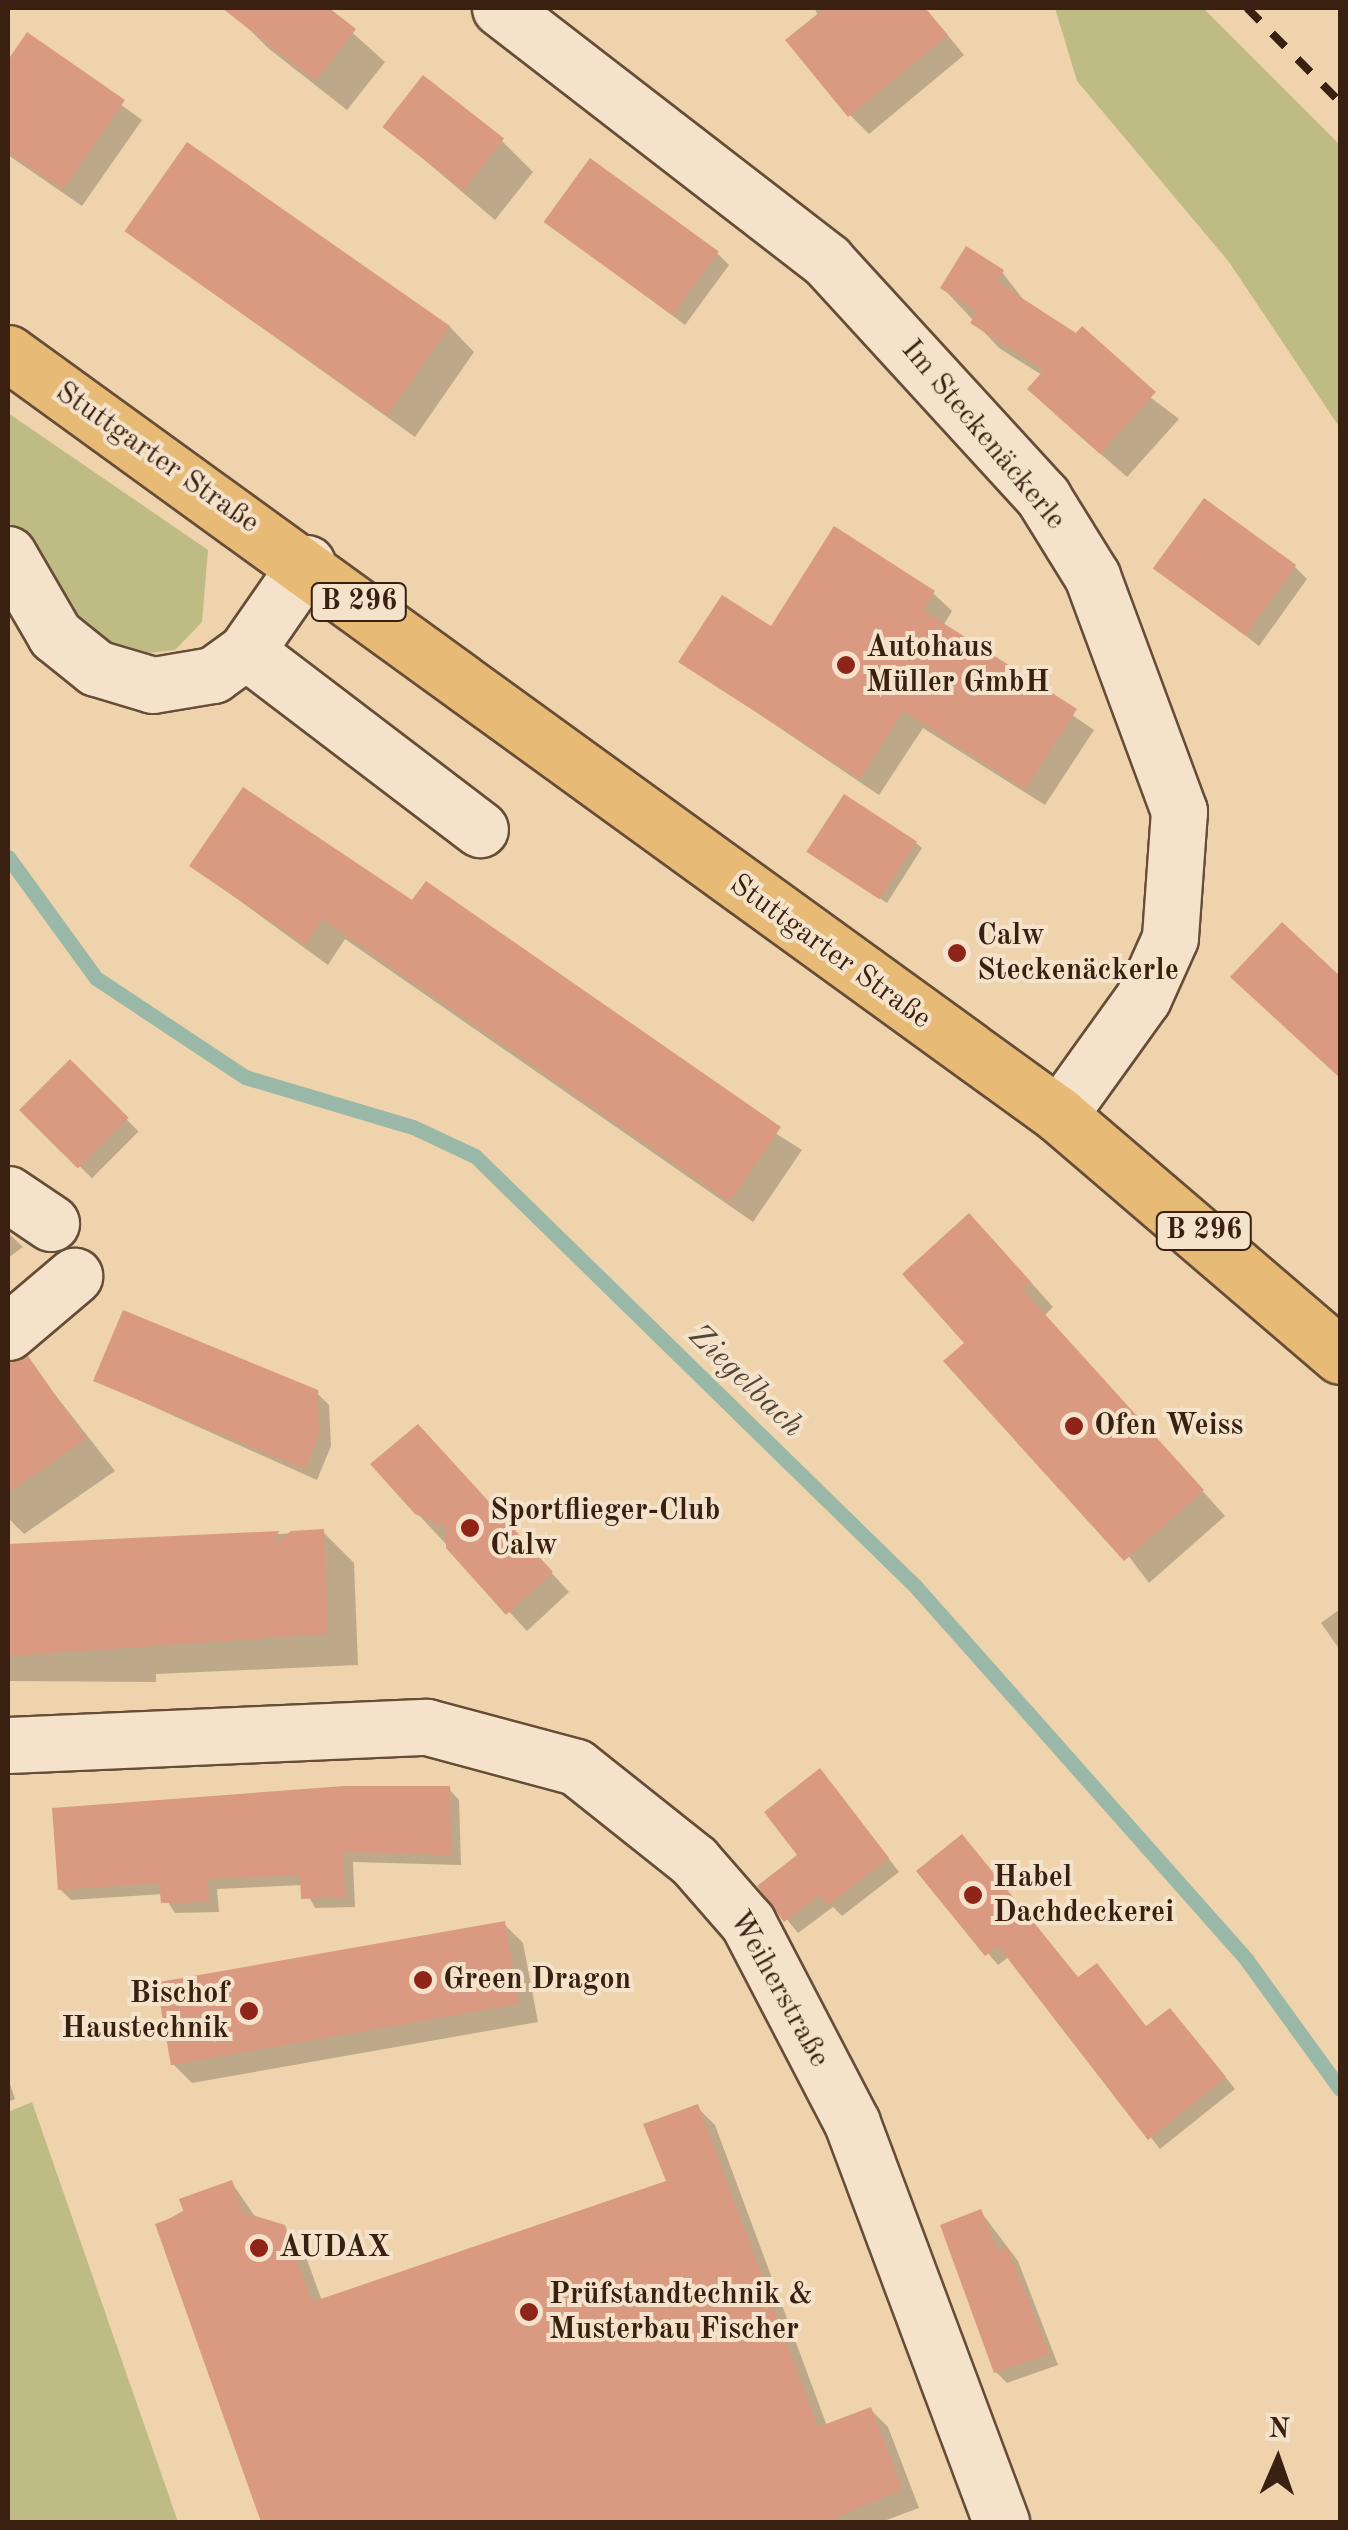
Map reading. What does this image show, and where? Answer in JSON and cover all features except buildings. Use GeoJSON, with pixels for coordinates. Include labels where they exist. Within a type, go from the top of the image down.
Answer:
{"type":"FeatureCollection","features":[{"type":"Feature","properties":{"kind":"main road","name":"Stuttgarter Straße"},"geometry":{"type":"LineString","coordinates":[[8,353],[307,563],[1059,1114],[1340,1356]]}},
{"type":"Feature","properties":{"kind":"street","name":"Im Steckenäckerle"},"geometry":{"type":"LineString","coordinates":[[500,8],[826,260],[1031,483],[1092,576],[1179,812],[1170,938],[1144,998],[1059,1114]]}},
{"type":"Feature","properties":{"kind":"street"},"geometry":{"type":"LineString","coordinates":[[8,554],[55,635],[96,668],[152,684],[213,675],[246,651],[307,563]]}},
{"type":"Feature","properties":{"kind":"street"},"geometry":{"type":"LineString","coordinates":[[246,651],[480,829]]}},
{"type":"Feature","properties":{"kind":"street"},"geometry":{"type":"LineString","coordinates":[[8,1332],[74,1276]]}},
{"type":"Feature","properties":{"kind":"street","name":"Weiherstraße"},"geometry":{"type":"LineString","coordinates":[[8,1744],[427,1727],[590,1779],[694,1861],[748,1923],[852,2123],[1001,2522]]}},
{"type":"Feature","properties":{"kind":"shaded area"},"geometry":{"type":"Polygon","coordinates":[[[1055,8],[1203,8],[1340,145],[1340,428],[1229,262],[1077,81],[1055,8]]]}},
{"type":"Feature","properties":{"kind":"shaded area"},"geometry":{"type":"Polygon","coordinates":[[[8,413],[208,550],[202,622],[175,650],[120,656],[83,630],[8,521],[8,413]]]}},
{"type":"Feature","properties":{"kind":"shaded area"},"geometry":{"type":"Polygon","coordinates":[[[32,2102],[178,2522],[8,2522],[8,2112],[32,2102]]]}},
{"type":"Feature","properties":{"kind":"waterway","name":"Ziegelbach"},"geometry":{"type":"LineString","coordinates":[[8,857],[96,978],[245,1077],[413,1127],[475,1156],[916,1587],[1246,1959],[1340,2089]]}},
{"type":"Feature","properties":{"kind":"railway"},"geometry":{"type":"LineString","coordinates":[[1247,8],[1340,102]]}},
{"type":"Feature","properties":{"kind":"place","name":"Autohaus Müller GmbH"},"geometry":{"type":"Point","coordinates":[846,665]}},
{"type":"Feature","properties":{"kind":"place","name":"Calw Steckenäckerle"},"geometry":{"type":"Point","coordinates":[957,953]}},
{"type":"Feature","properties":{"kind":"place","name":"Ofen Weiss"},"geometry":{"type":"Point","coordinates":[1074,1426]}},
{"type":"Feature","properties":{"kind":"place","name":"Sportflieger-Club Calw"},"geometry":{"type":"Point","coordinates":[470,1528]}},
{"type":"Feature","properties":{"kind":"place","name":"Habel Dachdeckerei"},"geometry":{"type":"Point","coordinates":[973,1895]}},
{"type":"Feature","properties":{"kind":"place","name":"Green Dragon"},"geometry":{"type":"Point","coordinates":[423,1980]}},
{"type":"Feature","properties":{"kind":"place","name":"Bischof Haustechnik"},"geometry":{"type":"Point","coordinates":[249,2011]}},
{"type":"Feature","properties":{"kind":"place","name":"AUDAX"},"geometry":{"type":"Point","coordinates":[259,2248]}},
{"type":"Feature","properties":{"kind":"place","name":"Prüfstandtechnik & Musterbau Fischer"},"geometry":{"type":"Point","coordinates":[529,2312]}}]}
